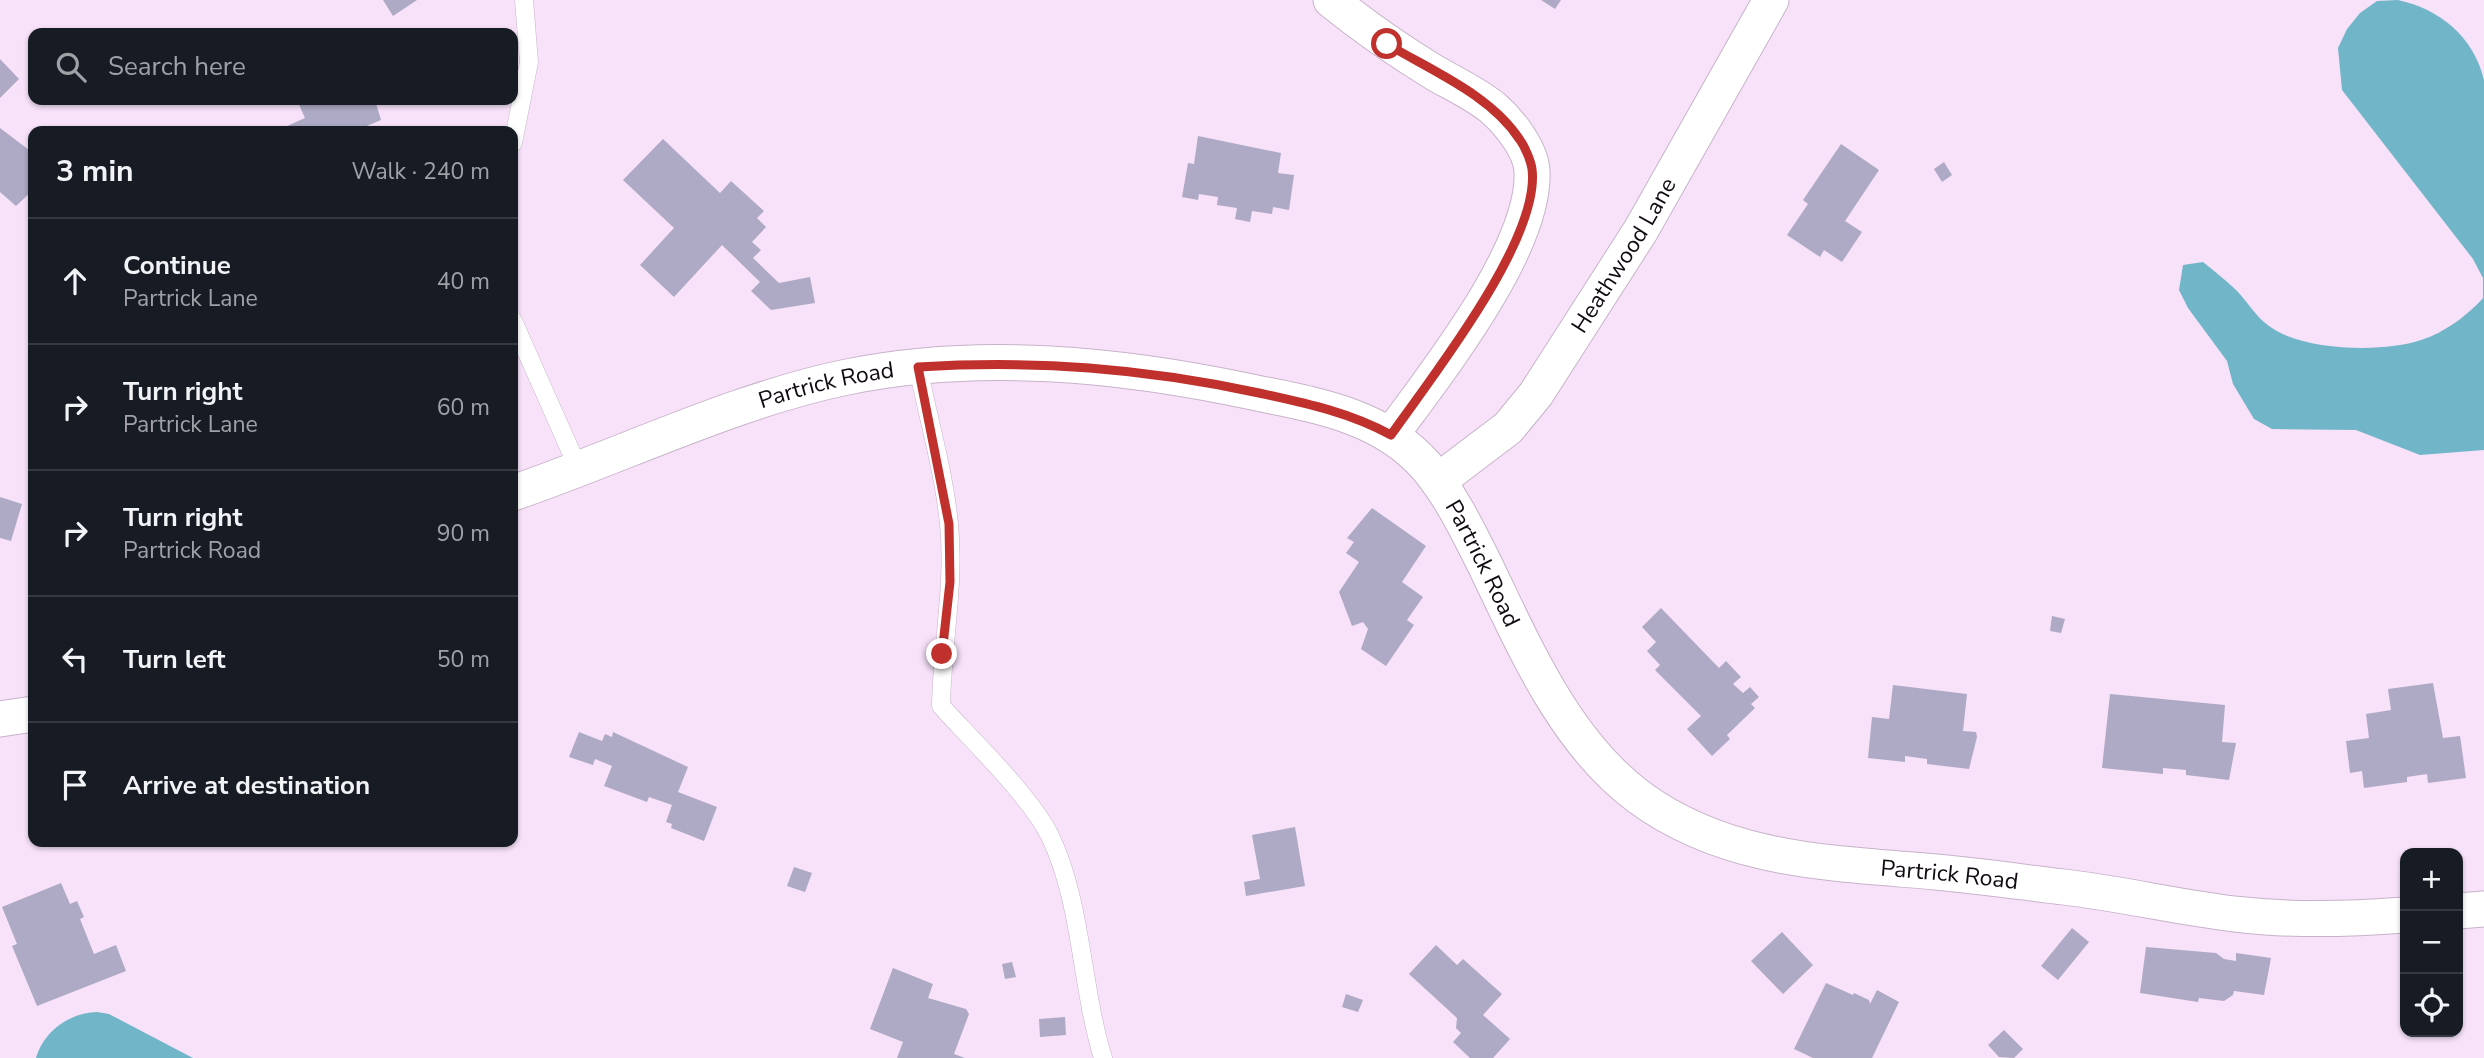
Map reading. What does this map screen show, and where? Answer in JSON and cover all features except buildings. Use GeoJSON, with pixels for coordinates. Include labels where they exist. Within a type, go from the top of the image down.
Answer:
{"type":"FeatureCollection","features":[{"type":"Feature","properties":{"kind":"street"},"geometry":{"type":"LineString","coordinates":[[1331,0],[1387,44],[1494,108],[1520,140],[1532,168],[1526,214],[1510,252],[1448,356],[1391,435]]}},
{"type":"Feature","properties":{"kind":"street","name":"Heathwood Lane"},"geometry":{"type":"LineString","coordinates":[[1438,481],[1508,428],[1536,394],[1640,230],[1771,0]]}},
{"type":"Feature","properties":{"kind":"street","name":"Partrick Road"},"geometry":{"type":"LineString","coordinates":[[518,491],[776,397],[847,377],[918,367],[1004,363],[1070,364],[1132,370],[1336,411],[1391,435],[1410,450],[1438,481],[1556,701],[1597,755],[1625,786],[1684,826],[1725,842],[1795,859],[2084,889],[2244,915],[2317,919],[2400,915]]}},
{"type":"Feature","properties":{"kind":"street"},"geometry":{"type":"LineString","coordinates":[[0,719],[28,715]]}},
{"type":"Feature","properties":{"kind":"street"},"geometry":{"type":"LineString","coordinates":[[2463,911],[2484,909]]}},
{"type":"Feature","properties":{"kind":"lane"},"geometry":{"type":"LineString","coordinates":[[516,126],[529,62],[524,0]]}},
{"type":"Feature","properties":{"kind":"lane"},"geometry":{"type":"LineString","coordinates":[[518,332],[579,470]]}},
{"type":"Feature","properties":{"kind":"lane"},"geometry":{"type":"LineString","coordinates":[[918,367],[949,524],[950,582],[942,654],[940,706],[1023,798],[1049,835],[1070,892],[1081,967],[1103,1058]]}},
{"type":"Feature","properties":{"kind":"water"},"geometry":{"type":"Polygon","coordinates":[[[2398,0],[2428,10],[2453,27],[2472,51],[2484,80],[2484,450],[2420,455],[2356,430],[2272,429],[2254,419],[2233,384],[2227,361],[2188,308],[2179,290],[2183,265],[2203,262],[2236,290],[2264,322],[2283,334],[2322,345],[2365,348],[2405,344],[2430,337],[2455,323],[2483,298],[2483,278],[2473,259],[2342,90],[2338,48],[2347,29],[2360,13],[2377,1],[2398,0]]]}},
{"type":"Feature","properties":{"kind":"water"},"geometry":{"type":"Polygon","coordinates":[[[97,1012],[109,1014],[193,1058],[36,1058],[45,1040],[59,1025],[77,1016],[97,1012]]]}},
{"type":"Feature","properties":{"kind":"route"},"geometry":{"type":"LineString","coordinates":[[942,654],[950,582],[949,524],[918,367],[1004,363],[1070,364],[1132,370],[1298,401],[1354,417],[1391,435],[1448,356],[1510,252],[1526,214],[1531,192],[1532,168],[1520,140],[1494,108],[1387,44]]}}]}
